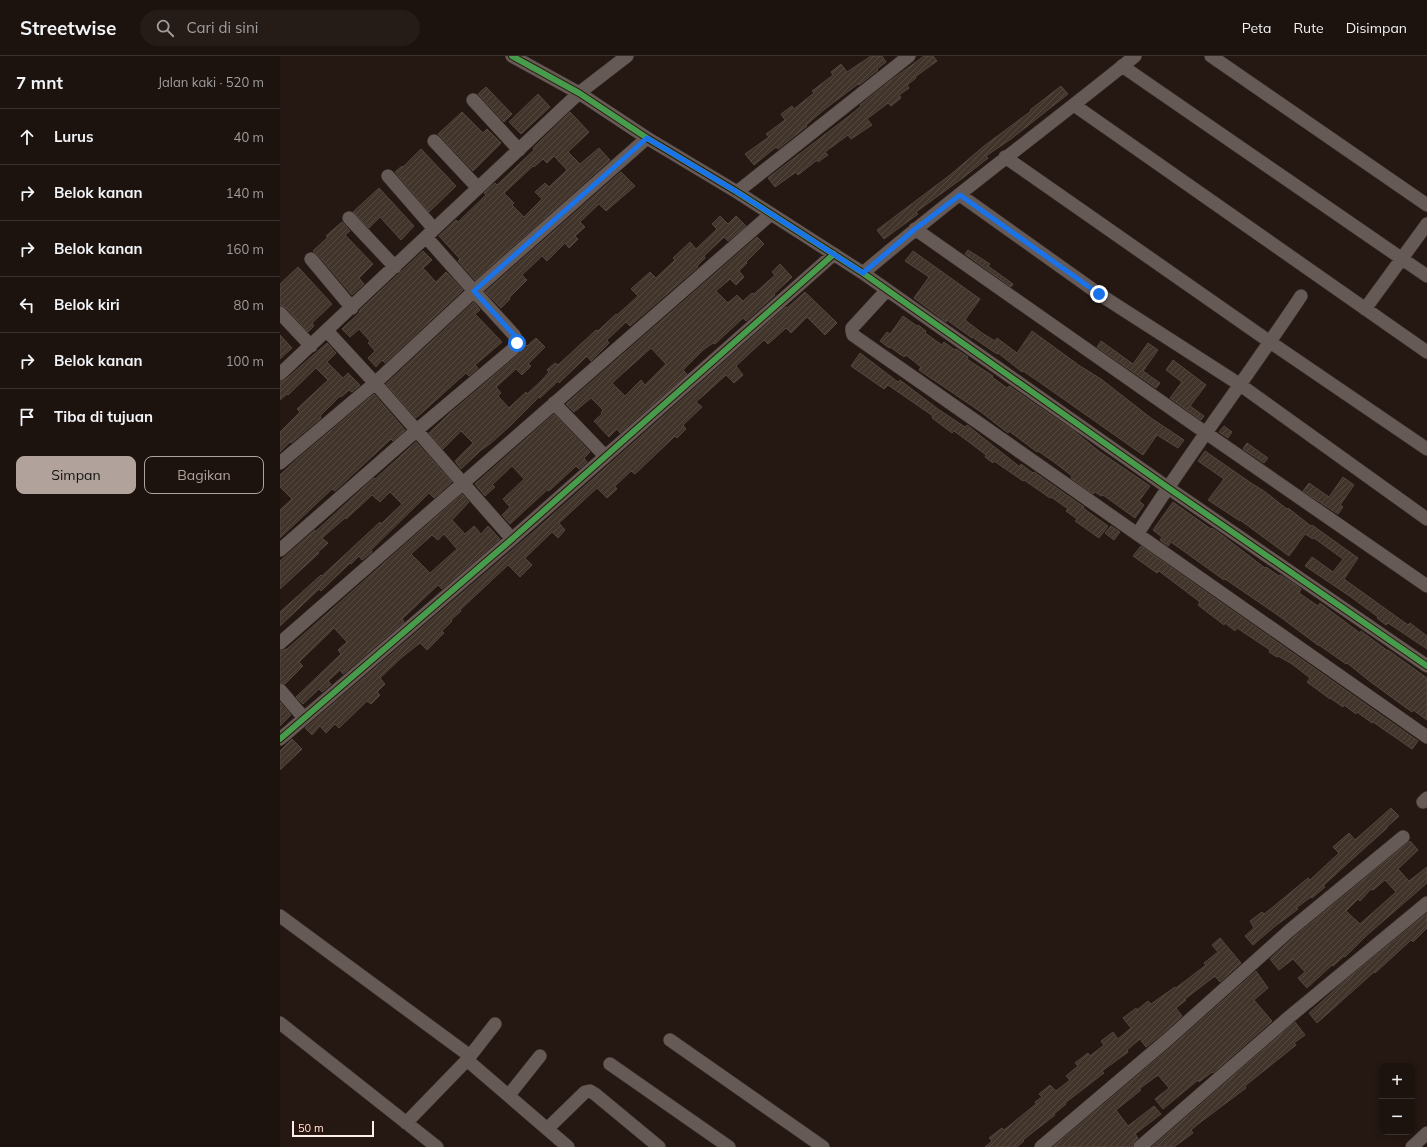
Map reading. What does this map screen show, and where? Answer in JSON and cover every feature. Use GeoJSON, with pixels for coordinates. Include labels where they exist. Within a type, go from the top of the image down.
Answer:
{"type":"FeatureCollection","features":[{"type":"Feature","properties":{"kind":"street"},"geometry":{"type":"LineString","coordinates":[[280,374],[352,308],[579,93],[627,56]]}},
{"type":"Feature","properties":{"kind":"street"},"geometry":{"type":"LineString","coordinates":[[737,192],[909,56]]}},
{"type":"Feature","properties":{"kind":"street"},"geometry":{"type":"LineString","coordinates":[[863,273],[915,229],[1135,56]]}},
{"type":"Feature","properties":{"kind":"street"},"geometry":{"type":"LineString","coordinates":[[1211,56],[1427,205]]}},
{"type":"Feature","properties":{"kind":"street"},"geometry":{"type":"LineString","coordinates":[[516,57],[579,93],[647,138],[737,192],[863,273],[1167,487],[1427,666]]}},
{"type":"Feature","properties":{"kind":"street"},"geometry":{"type":"LineString","coordinates":[[1122,66],[1427,276]]}},
{"type":"Feature","properties":{"kind":"street"},"geometry":{"type":"LineString","coordinates":[[473,100],[519,150]]}},
{"type":"Feature","properties":{"kind":"street"},"geometry":{"type":"LineString","coordinates":[[1074,105],[1427,352]]}},
{"type":"Feature","properties":{"kind":"street"},"geometry":{"type":"LineString","coordinates":[[280,463],[375,383],[474,291],[647,138]]}},
{"type":"Feature","properties":{"kind":"street"},"geometry":{"type":"LineString","coordinates":[[434,141],[478,188]]}},
{"type":"Feature","properties":{"kind":"street"},"geometry":{"type":"LineString","coordinates":[[1006,157],[1270,342],[1427,449]]}},
{"type":"Feature","properties":{"kind":"street"},"geometry":{"type":"LineString","coordinates":[[280,550],[417,430],[512,350],[517,343],[517,339],[514,335],[474,291],[388,176]]}},
{"type":"Feature","properties":{"kind":"street"},"geometry":{"type":"LineString","coordinates":[[960,195],[1099,294],[1239,384],[1427,520]]}},
{"type":"Feature","properties":{"kind":"street"},"geometry":{"type":"LineString","coordinates":[[280,643],[771,214]]}},
{"type":"Feature","properties":{"kind":"street"},"geometry":{"type":"LineString","coordinates":[[349,218],[395,267]]}},
{"type":"Feature","properties":{"kind":"street"},"geometry":{"type":"LineString","coordinates":[[1365,309],[1427,224]]}},
{"type":"Feature","properties":{"kind":"street"},"geometry":{"type":"LineString","coordinates":[[915,229],[1427,586]]}},
{"type":"Feature","properties":{"kind":"street"},"geometry":{"type":"LineString","coordinates":[[280,739],[512,538],[834,254]]}},
{"type":"Feature","properties":{"kind":"street"},"geometry":{"type":"LineString","coordinates":[[311,259],[352,308]]}},
{"type":"Feature","properties":{"kind":"street"},"geometry":{"type":"LineString","coordinates":[[887,290],[852,328],[853,335],[1427,736]]}},
{"type":"Feature","properties":{"kind":"street"},"geometry":{"type":"LineString","coordinates":[[1138,533],[1167,487],[1301,296]]}},
{"type":"Feature","properties":{"kind":"street"},"geometry":{"type":"LineString","coordinates":[[280,313],[311,346]]}},
{"type":"Feature","properties":{"kind":"street"},"geometry":{"type":"LineString","coordinates":[[327,331],[464,482],[512,538]]}},
{"type":"Feature","properties":{"kind":"street"},"geometry":{"type":"LineString","coordinates":[[554,403],[605,456]]}},
{"type":"Feature","properties":{"kind":"street"},"geometry":{"type":"LineString","coordinates":[[280,690],[304,718]]}},
{"type":"Feature","properties":{"kind":"street"},"geometry":{"type":"LineString","coordinates":[[1041,1147],[1166,1041],[1290,930],[1403,837]]}},
{"type":"Feature","properties":{"kind":"street"},"geometry":{"type":"LineString","coordinates":[[1140,1147],[1288,1018],[1427,903]]}},
{"type":"Feature","properties":{"kind":"street"},"geometry":{"type":"LineString","coordinates":[[280,916],[468,1058],[568,1147]]}},
{"type":"Feature","properties":{"kind":"street"},"geometry":{"type":"LineString","coordinates":[[280,1023],[437,1147]]}},
{"type":"Feature","properties":{"kind":"street"},"geometry":{"type":"LineString","coordinates":[[406,1122],[468,1058],[495,1024]]}},
{"type":"Feature","properties":{"kind":"street"},"geometry":{"type":"LineString","coordinates":[[670,1040],[823,1147]]}},
{"type":"Feature","properties":{"kind":"street"},"geometry":{"type":"LineString","coordinates":[[509,1095],[540,1056]]}},
{"type":"Feature","properties":{"kind":"street"},"geometry":{"type":"LineString","coordinates":[[610,1064],[730,1147]]}},
{"type":"Feature","properties":{"kind":"street"},"geometry":{"type":"LineString","coordinates":[[547,1129],[585,1092],[590,1091],[659,1147]]}},
{"type":"Feature","properties":{"kind":"street"},"geometry":{"type":"LineString","coordinates":[[1412,1147],[1427,1133]]}},
{"type":"Feature","properties":{"kind":"building"},"geometry":{"type":"Polygon","coordinates":[[[871,56],[882,56],[886,62],[859,85],[858,84],[825,109],[806,125],[807,126],[778,149],[776,147],[754,165],[745,154],[769,137],[766,134],[785,120],[781,114],[792,106],[794,109],[814,93],[812,91],[833,75],[831,72],[841,64],[847,72],[871,56]]]}},
{"type":"Feature","properties":{"kind":"building"},"geometry":{"type":"Polygon","coordinates":[[[924,56],[933,56],[937,61],[915,77],[916,78],[907,85],[909,88],[899,95],[901,98],[891,106],[888,103],[867,119],[872,125],[851,139],[848,135],[825,152],[828,155],[818,162],[817,160],[798,175],[796,172],[775,187],[768,178],[849,116],[861,106],[860,105],[890,81],[924,56]]]}},
{"type":"Feature","properties":{"kind":"building"},"geometry":{"type":"Polygon","coordinates":[[[1061,86],[1068,94],[1011,139],[986,156],[988,158],[916,212],[918,214],[884,239],[877,230],[950,175],[984,146],[1031,111],[1030,110],[1061,86]]]}},
{"type":"Feature","properties":{"kind":"building"},"geometry":{"type":"Polygon","coordinates":[[[486,87],[512,114],[504,122],[478,94],[486,87]]]}},
{"type":"Feature","properties":{"kind":"building"},"geometry":{"type":"Polygon","coordinates":[[[538,94],[550,107],[521,134],[509,122],[538,94]]]}},
{"type":"Feature","properties":{"kind":"building"},"geometry":{"type":"Polygon","coordinates":[[[462,112],[483,133],[487,129],[501,143],[473,171],[438,134],[462,112]]]}},
{"type":"Feature","properties":{"kind":"building"},"geometry":{"type":"Polygon","coordinates":[[[570,112],[589,132],[568,152],[580,164],[599,148],[610,160],[475,280],[458,261],[460,259],[439,236],[456,220],[458,222],[486,195],[484,193],[495,183],[497,185],[534,150],[533,148],[570,112]],[[554,156],[547,163],[543,159],[534,167],[533,166],[504,193],[514,203],[512,205],[524,217],[542,199],[535,192],[545,183],[549,187],[567,170],[554,156]]]}},
{"type":"Feature","properties":{"kind":"building"},"geometry":{"type":"Polygon","coordinates":[[[421,149],[456,186],[429,212],[395,172],[402,166],[403,167],[421,149]]]}},
{"type":"Feature","properties":{"kind":"building"},"geometry":{"type":"Polygon","coordinates":[[[621,172],[635,186],[606,211],[599,204],[580,222],[585,227],[575,236],[578,239],[569,248],[565,243],[547,261],[542,256],[522,275],[527,280],[501,308],[485,292],[621,172]]]}},
{"type":"Feature","properties":{"kind":"building"},"geometry":{"type":"Polygon","coordinates":[[[379,188],[414,226],[401,240],[380,217],[369,228],[353,212],[379,188]]]}},
{"type":"Feature","properties":{"kind":"building"},"geometry":{"type":"Polygon","coordinates":[[[720,216],[728,224],[736,216],[746,226],[728,241],[724,237],[704,256],[705,258],[697,266],[698,267],[630,326],[626,322],[607,340],[609,343],[591,361],[587,356],[559,383],[558,381],[540,398],[539,397],[510,426],[461,469],[455,461],[473,443],[461,431],[443,449],[429,433],[450,413],[517,356],[526,345],[527,346],[536,338],[545,347],[528,364],[531,366],[522,375],[516,369],[496,387],[501,393],[498,396],[509,408],[526,392],[527,394],[542,380],[549,372],[547,370],[555,363],[558,365],[596,330],[598,331],[638,296],[631,289],[650,272],[656,278],[675,260],[673,258],[690,242],[696,249],[717,229],[712,224],[720,216]]]}},
{"type":"Feature","properties":{"kind":"building"},"geometry":{"type":"Polygon","coordinates":[[[342,222],[350,231],[345,235],[373,264],[359,278],[364,284],[352,295],[313,251],[328,237],[326,236],[342,222]]]}},
{"type":"Feature","properties":{"kind":"building"},"geometry":{"type":"Polygon","coordinates":[[[757,237],[764,244],[739,271],[744,277],[736,285],[730,279],[716,291],[728,303],[737,295],[743,301],[752,293],[754,294],[775,275],[772,272],[780,264],[792,277],[774,294],[775,295],[746,321],[743,318],[715,344],[713,343],[703,350],[683,370],[687,374],[620,433],[617,429],[609,437],[594,421],[602,414],[601,413],[603,410],[591,398],[574,412],[566,404],[757,237]],[[651,348],[612,383],[625,396],[641,380],[645,385],[666,364],[651,348]]]}},
{"type":"Feature","properties":{"kind":"building"},"geometry":{"type":"Polygon","coordinates":[[[968,250],[990,264],[988,266],[1013,284],[1011,287],[965,254],[968,250]]]}},
{"type":"Feature","properties":{"kind":"building"},"geometry":{"type":"Polygon","coordinates":[[[423,251],[432,260],[423,268],[436,282],[446,272],[463,290],[385,363],[382,360],[376,367],[368,358],[375,351],[368,343],[370,341],[359,329],[350,337],[342,329],[359,313],[360,310],[423,251]]]}},
{"type":"Feature","properties":{"kind":"building"},"geometry":{"type":"Polygon","coordinates":[[[913,251],[980,299],[965,320],[982,333],[995,341],[997,338],[1017,353],[1032,331],[1080,366],[1101,379],[1151,418],[1184,440],[1178,448],[1157,435],[1143,455],[1035,379],[1023,371],[1022,372],[998,353],[997,354],[972,338],[947,320],[946,322],[914,298],[929,277],[905,261],[913,251]]]}},
{"type":"Feature","properties":{"kind":"building"},"geometry":{"type":"Polygon","coordinates":[[[298,267],[332,304],[312,323],[314,326],[308,332],[286,308],[280,305],[280,284],[298,267]]]}},
{"type":"Feature","properties":{"kind":"building"},"geometry":{"type":"Polygon","coordinates":[[[805,292],[837,323],[825,335],[807,317],[791,333],[786,328],[768,344],[764,340],[736,366],[743,375],[734,383],[726,375],[696,402],[702,407],[683,425],[686,429],[677,438],[675,436],[635,474],[631,471],[615,486],[617,489],[607,498],[597,488],[559,523],[565,530],[558,538],[552,532],[525,558],[532,565],[520,577],[508,565],[460,610],[461,611],[442,631],[444,633],[427,650],[420,643],[401,658],[380,678],[385,684],[377,692],[380,695],[371,704],[367,701],[339,728],[335,724],[326,733],[320,726],[312,735],[305,728],[532,533],[786,307],[787,308],[805,292]]]}},
{"type":"Feature","properties":{"kind":"building"},"geometry":{"type":"Polygon","coordinates":[[[474,302],[480,310],[475,314],[502,342],[475,365],[478,368],[469,376],[466,373],[416,418],[386,384],[474,302]]]}},
{"type":"Feature","properties":{"kind":"building"},"geometry":{"type":"Polygon","coordinates":[[[903,316],[917,326],[918,325],[926,331],[925,333],[942,345],[944,342],[968,357],[967,359],[993,376],[992,377],[1007,388],[1009,386],[1150,486],[1139,501],[1144,505],[1135,518],[1103,495],[1101,496],[1095,492],[1093,494],[1071,478],[1072,476],[1054,462],[1038,451],[1037,452],[1009,431],[1008,433],[981,412],[919,370],[921,367],[906,355],[904,357],[880,341],[887,332],[890,334],[903,316]]]}},
{"type":"Feature","properties":{"kind":"building"},"geometry":{"type":"Polygon","coordinates":[[[280,335],[292,348],[280,359],[280,335]]]}},
{"type":"Feature","properties":{"kind":"building"},"geometry":{"type":"Polygon","coordinates":[[[1101,341],[1133,364],[1148,343],[1158,350],[1143,371],[1160,383],[1156,388],[1097,347],[1101,341]]]}},
{"type":"Feature","properties":{"kind":"building"},"geometry":{"type":"Polygon","coordinates":[[[327,343],[336,353],[327,362],[343,378],[348,373],[360,385],[352,392],[349,390],[341,397],[340,396],[320,416],[321,418],[291,443],[290,442],[280,452],[280,432],[300,412],[297,409],[328,380],[316,368],[288,395],[287,394],[280,400],[280,382],[285,380],[327,343]]]}},
{"type":"Feature","properties":{"kind":"building"},"geometry":{"type":"Polygon","coordinates":[[[860,353],[898,382],[900,380],[938,409],[965,427],[967,425],[1020,467],[1021,464],[1033,473],[1034,472],[1084,507],[1083,508],[1108,526],[1099,538],[1075,521],[1077,519],[1066,511],[1068,509],[1051,497],[1050,498],[1024,480],[1023,481],[994,461],[993,463],[985,457],[986,455],[973,445],[954,431],[952,433],[932,418],[933,416],[888,385],[884,389],[851,366],[860,353]]]}},
{"type":"Feature","properties":{"kind":"building"},"geometry":{"type":"Polygon","coordinates":[[[1173,360],[1206,385],[1190,406],[1204,416],[1201,420],[1170,398],[1182,382],[1166,370],[1173,360]]]}},
{"type":"Feature","properties":{"kind":"building"},"geometry":{"type":"Polygon","coordinates":[[[374,394],[405,430],[393,441],[391,439],[335,491],[332,489],[280,538],[280,510],[292,499],[280,487],[280,475],[374,394]]]}},
{"type":"Feature","properties":{"kind":"building"},"geometry":{"type":"Polygon","coordinates":[[[554,414],[590,452],[584,458],[587,462],[579,469],[576,466],[510,524],[502,515],[510,507],[503,499],[524,479],[512,466],[492,485],[495,487],[485,496],[475,484],[554,414]]]}},
{"type":"Feature","properties":{"kind":"building"},"geometry":{"type":"Polygon","coordinates":[[[1224,426],[1232,432],[1228,438],[1219,432],[1224,426]]]}},
{"type":"Feature","properties":{"kind":"building"},"geometry":{"type":"Polygon","coordinates":[[[416,442],[452,482],[434,498],[429,493],[371,550],[372,552],[362,560],[359,556],[351,564],[350,563],[321,591],[319,589],[280,626],[280,612],[402,504],[390,492],[380,502],[372,495],[346,519],[345,518],[322,538],[328,543],[280,589],[280,561],[416,442]]]}},
{"type":"Feature","properties":{"kind":"building"},"geometry":{"type":"Polygon","coordinates":[[[1247,443],[1268,458],[1264,463],[1243,449],[1247,443]]]}},
{"type":"Feature","properties":{"kind":"building"},"geometry":{"type":"Polygon","coordinates":[[[1205,451],[1358,558],[1344,579],[1408,625],[1410,623],[1427,636],[1427,649],[1388,623],[1386,625],[1377,618],[1378,617],[1351,597],[1305,566],[1312,557],[1333,572],[1343,559],[1314,538],[1313,539],[1305,534],[1289,556],[1240,520],[1208,500],[1224,479],[1198,461],[1205,451]]]}},
{"type":"Feature","properties":{"kind":"building"},"geometry":{"type":"Polygon","coordinates":[[[1343,477],[1354,485],[1340,505],[1343,507],[1338,514],[1303,491],[1309,483],[1329,497],[1343,477]]]}},
{"type":"Feature","properties":{"kind":"building"},"geometry":{"type":"Polygon","coordinates":[[[462,494],[469,502],[452,520],[465,534],[474,526],[481,534],[488,526],[500,539],[442,589],[438,585],[402,619],[404,622],[343,674],[340,670],[328,681],[331,684],[322,692],[319,689],[303,704],[296,697],[341,654],[338,650],[347,642],[334,628],[299,662],[303,666],[285,684],[280,682],[280,651],[287,649],[462,494]],[[444,534],[438,540],[432,535],[411,554],[430,573],[457,549],[444,534]]]}},
{"type":"Feature","properties":{"kind":"building"},"geometry":{"type":"Polygon","coordinates":[[[1173,502],[1222,535],[1265,568],[1266,567],[1296,585],[1301,589],[1299,593],[1318,606],[1320,603],[1360,633],[1361,631],[1427,678],[1427,720],[1413,710],[1412,712],[1347,663],[1346,664],[1319,646],[1279,616],[1225,579],[1224,580],[1171,542],[1168,546],[1160,540],[1162,537],[1153,530],[1173,502]]]}},
{"type":"Feature","properties":{"kind":"building"},"geometry":{"type":"Polygon","coordinates":[[[1111,526],[1120,532],[1114,540],[1105,533],[1111,526]]]}},
{"type":"Feature","properties":{"kind":"building"},"geometry":{"type":"Polygon","coordinates":[[[1141,546],[1418,741],[1412,749],[1357,712],[1356,714],[1344,705],[1343,707],[1330,699],[1307,682],[1310,678],[1292,664],[1269,652],[1270,650],[1237,628],[1235,631],[1225,623],[1224,625],[1198,605],[1200,602],[1159,571],[1157,573],[1133,556],[1141,546]]]}},
{"type":"Feature","properties":{"kind":"building"},"geometry":{"type":"Polygon","coordinates":[[[280,702],[291,715],[280,726],[280,702]]]}},
{"type":"Feature","properties":{"kind":"building"},"geometry":{"type":"Polygon","coordinates":[[[292,739],[302,749],[280,770],[280,751],[292,739]]]}},
{"type":"Feature","properties":{"kind":"building"},"geometry":{"type":"Polygon","coordinates":[[[1391,808],[1399,816],[1387,828],[1323,886],[1325,887],[1312,898],[1311,897],[1296,908],[1298,909],[1253,945],[1245,936],[1254,928],[1250,921],[1262,912],[1264,914],[1308,878],[1310,880],[1339,853],[1333,847],[1349,833],[1355,840],[1391,808]]]}},
{"type":"Feature","properties":{"kind":"building"},"geometry":{"type":"Polygon","coordinates":[[[1410,841],[1418,850],[1398,869],[1409,881],[1427,867],[1427,883],[1366,936],[1345,957],[1344,956],[1333,966],[1332,965],[1307,988],[1298,978],[1305,972],[1293,959],[1279,970],[1270,959],[1295,936],[1410,841]],[[1385,880],[1373,890],[1371,889],[1360,901],[1358,899],[1346,911],[1360,924],[1396,892],[1385,880]]]}},
{"type":"Feature","properties":{"kind":"building"},"geometry":{"type":"Polygon","coordinates":[[[1427,913],[1427,928],[1413,942],[1411,940],[1317,1023],[1309,1013],[1341,984],[1427,913]]]}},
{"type":"Feature","properties":{"kind":"building"},"geometry":{"type":"Polygon","coordinates":[[[1220,938],[1241,963],[1220,982],[1215,976],[1185,999],[1186,1000],[1176,1008],[1182,1016],[1161,1035],[1146,1047],[1140,1039],[1127,1050],[1128,1052],[1102,1071],[1104,1073],[1065,1103],[1066,1104],[1054,1114],[1055,1115],[1023,1140],[1024,1141],[1017,1147],[985,1147],[992,1141],[989,1138],[1002,1128],[1004,1130],[1036,1104],[1035,1102],[1042,1097],[1039,1094],[1050,1085],[1056,1091],[1070,1080],[1066,1076],[1078,1066],[1075,1063],[1088,1053],[1090,1056],[1104,1045],[1101,1041],[1113,1032],[1118,1039],[1131,1028],[1123,1018],[1136,1008],[1137,1010],[1148,1001],[1151,1004],[1175,987],[1176,988],[1206,965],[1204,963],[1218,952],[1212,945],[1220,938]]]}},
{"type":"Feature","properties":{"kind":"building"},"geometry":{"type":"Polygon","coordinates":[[[1256,971],[1268,988],[1254,1000],[1272,1021],[1213,1073],[1212,1072],[1199,1082],[1198,1080],[1163,1109],[1155,1099],[1169,1088],[1158,1075],[1139,1089],[1141,1090],[1116,1110],[1128,1126],[1154,1106],[1161,1114],[1135,1134],[1138,1138],[1132,1147],[1053,1147],[1171,1047],[1256,971]]]}},
{"type":"Feature","properties":{"kind":"building"},"geometry":{"type":"Polygon","coordinates":[[[1295,1022],[1305,1035],[1294,1043],[1296,1045],[1245,1086],[1246,1088],[1191,1130],[1193,1133],[1174,1147],[1152,1147],[1295,1022]]]}},
{"type":"Feature","properties":{"kind":"cycle path"},"geometry":{"type":"LineString","coordinates":[[512,56],[579,93],[647,138],[737,192],[863,273],[1167,487],[1427,666]]}},
{"type":"Feature","properties":{"kind":"cycle path"},"geometry":{"type":"LineString","coordinates":[[280,739],[512,539],[834,254]]}},
{"type":"Feature","properties":{"kind":"route"},"geometry":{"type":"LineString","coordinates":[[517,343],[517,339],[514,335],[474,291],[559,214],[647,138],[737,192],[863,273],[915,229],[960,195],[1099,294]]}}]}
